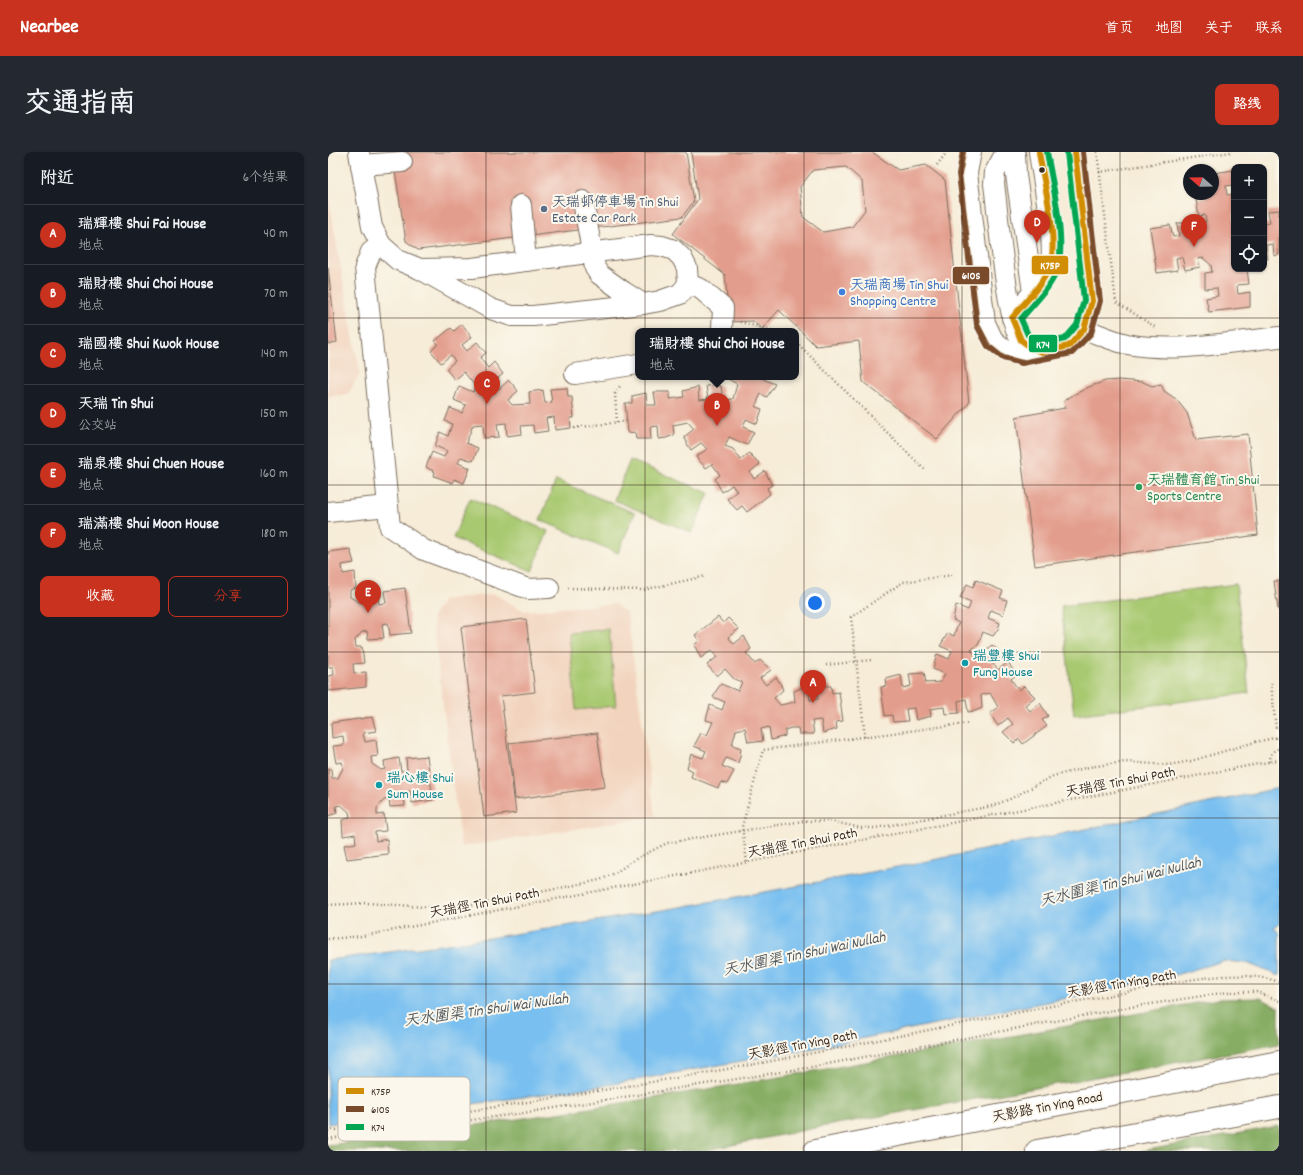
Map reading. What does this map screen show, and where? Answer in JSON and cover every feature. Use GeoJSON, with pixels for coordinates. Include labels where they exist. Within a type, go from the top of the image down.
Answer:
{"type":"FeatureCollection","features":[{"type":"Feature","properties":{"kind":"main road","name":"天影路 Tin Ying Road"},"geometry":{"type":"LineString","coordinates":[[815,1151],[1279,1062]]}},
{"type":"Feature","properties":{"kind":"main road"},"geometry":{"type":"LineString","coordinates":[[1037,1151],[1279,1107]]}},
{"type":"Feature","properties":{"kind":"lane"},"geometry":{"type":"LineString","coordinates":[[971,152],[966,173],[985,323],[993,340],[1006,351],[1022,355],[1069,346],[1084,329],[1092,301],[1075,152]]}},
{"type":"Feature","properties":{"kind":"lane"},"geometry":{"type":"LineString","coordinates":[[1006,152],[996,172],[994,184],[1012,318],[1021,340],[1030,347],[1042,352]]}},
{"type":"Feature","properties":{"kind":"lane"},"geometry":{"type":"LineString","coordinates":[[1015,152],[1016,175],[1033,292]]}},
{"type":"Feature","properties":{"kind":"lane"},"geometry":{"type":"LineString","coordinates":[[1012,318],[1044,277],[1050,264],[1052,248],[1038,152]]}},
{"type":"Feature","properties":{"kind":"lane"},"geometry":{"type":"LineString","coordinates":[[402,162],[360,159],[372,227],[381,245],[398,260],[420,269],[491,309],[512,316],[533,316],[643,304],[660,301],[680,294],[688,284],[687,268],[682,258],[674,250],[662,246],[651,245],[592,254],[472,268],[420,269]]}},
{"type":"Feature","properties":{"kind":"lane"},"geometry":{"type":"LineString","coordinates":[[583,201],[595,268],[599,274],[643,304]]}},
{"type":"Feature","properties":{"kind":"lane"},"geometry":{"type":"LineString","coordinates":[[521,205],[526,261]]}},
{"type":"Feature","properties":{"kind":"lane"},"geometry":{"type":"LineString","coordinates":[[381,245],[371,252],[365,267],[390,527],[424,550],[528,590],[550,588]]}},
{"type":"Feature","properties":{"kind":"lane"},"geometry":{"type":"LineString","coordinates":[[688,284],[701,289],[723,308],[722,324]]}},
{"type":"Feature","properties":{"kind":"lane"},"geometry":{"type":"LineString","coordinates":[[1084,329],[1126,343],[1151,347],[1199,345],[1279,337]]}},
{"type":"Feature","properties":{"kind":"lane"},"geometry":{"type":"LineString","coordinates":[[575,374],[635,364]]}},
{"type":"Feature","properties":{"kind":"lane"},"geometry":{"type":"LineString","coordinates":[[328,512],[388,506]]}},
{"type":"Feature","properties":{"kind":"path"},"geometry":{"type":"LineString","coordinates":[[937,165],[947,152]]}},
{"type":"Feature","properties":{"kind":"path"},"geometry":{"type":"LineString","coordinates":[[1097,152],[1116,302],[1155,327]]}},
{"type":"Feature","properties":{"kind":"path"},"geometry":{"type":"LineString","coordinates":[[1100,172],[1231,152]]}},
{"type":"Feature","properties":{"kind":"path"},"geometry":{"type":"LineString","coordinates":[[722,324],[752,328]]}},
{"type":"Feature","properties":{"kind":"path"},"geometry":{"type":"LineString","coordinates":[[799,345],[925,470]]}},
{"type":"Feature","properties":{"kind":"path"},"geometry":{"type":"LineString","coordinates":[[618,422],[615,394],[619,386],[625,384]]}},
{"type":"Feature","properties":{"kind":"path"},"geometry":{"type":"LineString","coordinates":[[574,428],[627,421]]}},
{"type":"Feature","properties":{"kind":"path"},"geometry":{"type":"LineString","coordinates":[[865,737],[851,617],[903,582],[953,575]]}},
{"type":"Feature","properties":{"kind":"path"},"geometry":{"type":"LineString","coordinates":[[550,588],[643,590],[706,576]]}},
{"type":"Feature","properties":{"kind":"path"},"geometry":{"type":"LineString","coordinates":[[826,665],[870,660]]}},
{"type":"Feature","properties":{"kind":"path"},"geometry":{"type":"LineString","coordinates":[[1271,683],[1276,728],[1279,729]]}},
{"type":"Feature","properties":{"kind":"path"},"geometry":{"type":"LineString","coordinates":[[746,862],[742,827],[763,750],[969,723]]}},
{"type":"Feature","properties":{"kind":"path"},"geometry":{"type":"LineString","coordinates":[[328,905],[367,903],[425,907],[475,905],[600,880],[615,873],[634,860],[667,844],[803,822],[830,822],[861,828],[875,828],[992,806],[1010,799],[1053,776],[1089,767],[1124,762],[1169,766],[1191,762],[1255,742],[1279,737]]}},
{"type":"Feature","properties":{"kind":"path"},"geometry":{"type":"LineString","coordinates":[[1269,762],[1272,752],[1279,748]]}},
{"type":"Feature","properties":{"kind":"path","name":"天瑞徑 Tin Shui Path"},"geometry":{"type":"LineString","coordinates":[[328,939],[363,936],[1279,760]]}},
{"type":"Feature","properties":{"kind":"path","name":"天影徑 Tin Ying Path"},"geometry":{"type":"LineString","coordinates":[[470,1112],[513,1106],[750,1065],[1065,1003],[1205,978],[1240,976],[1272,979],[1279,982]]}},
{"type":"Feature","properties":{"kind":"path"},"geometry":{"type":"LineString","coordinates":[[470,1120],[798,1069],[1125,1008],[1228,992],[1256,992],[1279,1001]]}},
{"type":"Feature","properties":{"kind":"path","name":"天影徑 Tin Ying Path"},"geometry":{"type":"LineString","coordinates":[[328,1131],[338,1130]]}},
{"type":"Feature","properties":{"kind":"path"},"geometry":{"type":"LineString","coordinates":[[328,1139],[338,1138]]}},
{"type":"Feature","properties":{"kind":"shaded area"},"geometry":{"type":"Polygon","coordinates":[[[328,196],[360,374],[348,394],[328,397],[328,196]]]}},
{"type":"Feature","properties":{"kind":"shaded area"},"geometry":{"type":"Polygon","coordinates":[[[494,594],[524,611],[615,604],[627,613],[655,816],[461,847],[432,617],[443,600],[494,594]]]}},
{"type":"Feature","properties":{"kind":"green space"},"geometry":{"type":"Polygon","coordinates":[[[630,460],[709,493],[692,533],[614,500],[630,460]]]}},
{"type":"Feature","properties":{"kind":"green space"},"geometry":{"type":"Polygon","coordinates":[[[556,480],[635,513],[618,553],[540,520],[556,480]]]}},
{"type":"Feature","properties":{"kind":"green space"},"geometry":{"type":"Polygon","coordinates":[[[470,498],[548,531],[532,571],[453,538],[470,498]]]}},
{"type":"Feature","properties":{"kind":"green space"},"geometry":{"type":"Polygon","coordinates":[[[1236,584],[1249,693],[1074,715],[1061,606],[1236,584]]]}},
{"type":"Feature","properties":{"kind":"green space"},"geometry":{"type":"Polygon","coordinates":[[[609,629],[616,706],[576,710],[569,633],[609,629]]]}},
{"type":"Feature","properties":{"kind":"green space"},"geometry":{"type":"Polygon","coordinates":[[[1260,998],[1279,1007],[1279,1044],[820,1127],[703,1151],[328,1151],[328,1145],[358,1141],[470,1141],[470,1126],[663,1097],[1218,999],[1260,998]]]}},
{"type":"Feature","properties":{"kind":"green space"},"geometry":{"type":"Polygon","coordinates":[[[1279,1126],[1279,1151],[1141,1151],[1153,1149],[1279,1126]]]}},
{"type":"Feature","properties":{"kind":"water","name":"天水圍渠 Tin Shui Wai Nullah"},"geometry":{"type":"Polygon","coordinates":[[[1279,788],[1279,924],[1273,928],[1279,932],[1279,976],[1247,963],[1223,961],[1158,980],[814,1048],[602,1086],[470,1104],[470,1077],[338,1077],[338,1123],[328,1124],[328,960],[448,944],[686,906],[924,862],[1279,788]]]}},
{"type":"Feature","properties":{"kind":"building","name":"天瑞邨停車場 Tin Shui Estate Car Park"},"geometry":{"type":"Polygon","coordinates":[[[392,152],[686,152],[694,201],[682,217],[418,250],[406,241],[392,152]]]}},
{"type":"Feature","properties":{"kind":"building","name":"天瑞商場 Tin Shui Shopping Centre"},"geometry":{"type":"Polygon","coordinates":[[[691,152],[872,152],[898,170],[926,165],[945,180],[969,403],[937,439],[863,382],[859,341],[816,346],[779,310],[763,328],[753,321],[729,322],[725,275],[673,234],[698,199],[691,152]],[[846,167],[813,170],[800,187],[803,217],[823,232],[852,227],[865,210],[862,181],[846,167]]]}},
{"type":"Feature","properties":{"kind":"building"},"geometry":{"type":"Polygon","coordinates":[[[1231,170],[1231,185],[1226,186],[1227,195],[1231,194],[1231,272],[1247,272],[1249,284],[1237,285],[1238,294],[1250,292],[1250,307],[1209,312],[1206,298],[1218,296],[1217,288],[1205,289],[1205,273],[1212,272],[1211,265],[1203,258],[1198,259],[1200,267],[1185,270],[1182,257],[1176,258],[1178,270],[1157,273],[1150,228],[1170,225],[1173,237],[1179,236],[1177,223],[1193,223],[1194,232],[1200,231],[1206,221],[1205,215],[1199,216],[1196,200],[1219,200],[1219,172],[1231,170]]]}},
{"type":"Feature","properties":{"kind":"building"},"geometry":{"type":"Polygon","coordinates":[[[1279,210],[1279,255],[1274,256],[1273,244],[1267,245],[1267,224],[1270,223],[1268,211],[1279,210]]]}},
{"type":"Feature","properties":{"kind":"building"},"geometry":{"type":"Polygon","coordinates":[[[328,268],[337,342],[328,344],[328,268]]]}},
{"type":"Feature","properties":{"kind":"building"},"geometry":{"type":"Polygon","coordinates":[[[462,324],[472,337],[462,345],[467,351],[477,342],[486,353],[480,358],[488,368],[494,362],[503,374],[493,382],[499,389],[509,380],[518,391],[508,400],[512,405],[530,404],[529,392],[543,390],[545,403],[552,402],[550,389],[567,388],[568,397],[572,397],[574,418],[570,418],[571,428],[555,430],[554,417],[546,418],[548,431],[534,433],[533,425],[521,426],[522,434],[507,436],[506,423],[497,424],[499,437],[484,438],[483,424],[473,425],[466,443],[478,448],[473,461],[461,457],[458,463],[470,468],[464,483],[454,479],[453,483],[434,476],[435,472],[426,467],[432,452],[444,457],[447,451],[435,446],[440,432],[448,436],[452,424],[445,421],[450,408],[462,413],[466,405],[454,400],[459,386],[473,392],[475,386],[464,372],[455,380],[446,369],[455,361],[451,355],[441,363],[431,351],[438,344],[435,341],[451,328],[454,331],[462,324]]]}},
{"type":"Feature","properties":{"kind":"building"},"geometry":{"type":"Polygon","coordinates":[[[730,380],[765,380],[775,384],[767,397],[761,394],[758,400],[756,407],[762,409],[757,424],[746,419],[743,427],[754,432],[747,445],[729,437],[725,446],[733,449],[741,460],[749,453],[760,464],[750,472],[754,479],[765,471],[772,485],[767,488],[770,494],[747,512],[742,506],[737,510],[727,499],[737,491],[732,485],[722,492],[715,479],[720,475],[716,469],[712,464],[706,468],[696,457],[707,449],[701,443],[691,450],[687,444],[684,437],[694,429],[688,422],[673,425],[674,435],[666,438],[659,439],[658,426],[650,427],[651,439],[636,439],[635,432],[628,433],[625,403],[632,403],[632,396],[646,393],[647,405],[656,405],[654,392],[670,392],[670,399],[684,397],[683,391],[698,387],[699,400],[708,399],[706,386],[713,385],[721,386],[723,400],[733,399],[737,384],[730,380]]]}},
{"type":"Feature","properties":{"kind":"building","name":"天瑞體育館 Tin Shui Sports Centre"},"geometry":{"type":"Polygon","coordinates":[[[1119,380],[1143,382],[1152,386],[1161,384],[1164,391],[1176,399],[1187,413],[1196,440],[1248,434],[1258,535],[1035,566],[1016,417],[1065,408],[1064,401],[1073,395],[1105,381],[1119,380]]]}},
{"type":"Feature","properties":{"kind":"building"},"geometry":{"type":"Polygon","coordinates":[[[350,549],[354,563],[342,565],[343,574],[355,572],[356,588],[350,590],[350,597],[359,602],[363,602],[362,593],[377,590],[379,604],[386,603],[384,591],[405,588],[411,633],[390,635],[388,623],[382,624],[384,638],[368,639],[367,631],[362,632],[355,640],[356,647],[362,647],[364,663],[353,664],[354,673],[366,672],[366,687],[328,691],[328,676],[334,675],[333,667],[328,667],[328,552],[350,549]]]}},
{"type":"Feature","properties":{"kind":"building","name":"瑞豐樓 Shui Fung House"},"geometry":{"type":"Polygon","coordinates":[[[976,580],[1003,591],[1000,598],[1007,600],[1003,615],[991,610],[988,618],[1000,623],[993,636],[983,632],[978,645],[971,650],[977,657],[992,645],[998,650],[1003,656],[993,664],[998,670],[1008,662],[1016,675],[1011,679],[1015,685],[1019,690],[1024,686],[1035,697],[1025,705],[1030,711],[1040,703],[1048,716],[1042,720],[1047,726],[1023,744],[1019,739],[1014,743],[1003,732],[1013,724],[1008,718],[998,726],[994,720],[990,713],[998,707],[990,693],[981,695],[982,708],[975,711],[968,712],[966,699],[958,701],[959,713],[945,714],[944,707],[930,709],[931,716],[916,720],[914,708],[906,709],[908,721],[893,722],[892,715],[885,716],[881,687],[887,686],[886,679],[901,675],[903,688],[911,686],[909,674],[924,673],[926,683],[941,682],[945,674],[933,669],[937,654],[949,659],[952,651],[940,646],[948,633],[954,636],[959,623],[953,620],[956,605],[968,610],[971,603],[960,598],[967,584],[973,587],[976,580]]]}},
{"type":"Feature","properties":{"kind":"building"},"geometry":{"type":"Polygon","coordinates":[[[1274,581],[1279,581],[1279,610],[1278,610],[1274,581]]]}},
{"type":"Feature","properties":{"kind":"building"},"geometry":{"type":"Polygon","coordinates":[[[718,617],[723,623],[728,618],[739,629],[728,637],[734,644],[744,636],[751,649],[746,653],[755,664],[760,660],[771,670],[760,678],[766,685],[776,677],[783,690],[774,698],[780,705],[795,702],[794,691],[801,688],[808,687],[810,700],[818,699],[816,686],[831,686],[832,693],[839,692],[843,721],[836,722],[837,729],[823,733],[821,720],[812,721],[814,734],[799,734],[798,728],[791,728],[785,730],[785,736],[771,740],[769,727],[761,729],[763,741],[755,742],[748,742],[745,728],[736,730],[732,745],[741,748],[738,763],[726,758],[722,766],[734,771],[727,784],[721,782],[718,788],[691,777],[693,771],[687,768],[691,754],[703,758],[706,751],[694,746],[701,733],[707,735],[713,722],[706,720],[710,705],[722,710],[725,702],[713,697],[716,691],[721,684],[738,691],[742,682],[734,679],[725,669],[717,676],[707,665],[717,657],[712,650],[701,658],[694,645],[699,641],[695,635],[718,617]]]}},
{"type":"Feature","properties":{"kind":"building"},"geometry":{"type":"Polygon","coordinates":[[[526,619],[535,692],[501,696],[516,813],[484,817],[461,627],[526,619]]]}},
{"type":"Feature","properties":{"kind":"building","name":"瑞心樓 Shui Sum House"},"geometry":{"type":"Polygon","coordinates":[[[372,717],[376,731],[363,733],[365,742],[376,740],[378,756],[371,757],[372,764],[381,770],[385,769],[384,761],[399,758],[401,771],[407,770],[406,758],[427,756],[433,800],[412,803],[410,791],[404,792],[405,806],[390,807],[389,799],[384,800],[377,808],[377,815],[384,814],[386,831],[375,832],[376,841],[387,839],[388,854],[347,859],[344,845],[356,843],[355,834],[343,836],[342,820],[350,818],[349,812],[341,805],[336,806],[337,813],[328,816],[328,769],[331,769],[332,778],[338,778],[343,768],[342,762],[336,763],[333,746],[344,745],[343,736],[332,738],[331,723],[372,717]]]}},
{"type":"Feature","properties":{"kind":"building"},"geometry":{"type":"Polygon","coordinates":[[[597,733],[605,787],[515,799],[509,743],[597,733]]]}},
{"type":"Feature","properties":{"kind":"transit line","name":"610S"},"geometry":{"type":"LineString","coordinates":[[963,152],[959,174],[977,325],[988,346],[1003,358],[1022,363],[1072,353],[1091,333],[1100,301],[1083,152]]}},
{"type":"Feature","properties":{"kind":"transit line","name":"K75P"},"geometry":{"type":"LineString","coordinates":[[1039,152],[1052,226],[1052,254],[1050,265],[1043,279],[1012,318],[1021,340],[1030,347],[1042,352],[1069,346],[1084,329],[1092,301],[1075,152]]}},
{"type":"Feature","properties":{"kind":"transit line","name":"K74"},"geometry":{"type":"LineString","coordinates":[[1047,152],[1057,210],[1060,255],[1058,267],[1052,281],[1021,319],[1028,335],[1043,344],[1065,339],[1077,325],[1084,300],[1067,153]]}},
{"type":"Feature","properties":{"kind":"place","name":"天瑞邨停車場 Tin Shui Estate Car Park"},"geometry":{"type":"Point","coordinates":[544,209]}},
{"type":"Feature","properties":{"kind":"place","name":"天瑞 Tin Shui"},"geometry":{"type":"Point","coordinates":[1037,243]}},
{"type":"Feature","properties":{"kind":"place","name":"瑞滿樓 Shui Moon House"},"geometry":{"type":"Point","coordinates":[1194,247]}},
{"type":"Feature","properties":{"kind":"place","name":"天瑞商場 Tin Shui Shopping Centre"},"geometry":{"type":"Point","coordinates":[842,292]}},
{"type":"Feature","properties":{"kind":"place","name":"瑞國樓 Shui Kwok House"},"geometry":{"type":"Point","coordinates":[487,404]}},
{"type":"Feature","properties":{"kind":"place","name":"瑞財樓 Shui Choi House"},"geometry":{"type":"Point","coordinates":[717,426]}},
{"type":"Feature","properties":{"kind":"place","name":"天瑞體育館 Tin Shui Sports Centre"},"geometry":{"type":"Point","coordinates":[1139,487]}},
{"type":"Feature","properties":{"kind":"place","name":"瑞泉樓 Shui Chuen House"},"geometry":{"type":"Point","coordinates":[368,613]}},
{"type":"Feature","properties":{"kind":"place","name":"瑞豐樓 Shui Fung House"},"geometry":{"type":"Point","coordinates":[965,663]}},
{"type":"Feature","properties":{"kind":"place","name":"瑞輝樓 Shui Fai House"},"geometry":{"type":"Point","coordinates":[813,703]}},
{"type":"Feature","properties":{"kind":"place","name":"瑞心樓 Shui Sum House"},"geometry":{"type":"Point","coordinates":[379,785]}}]}
